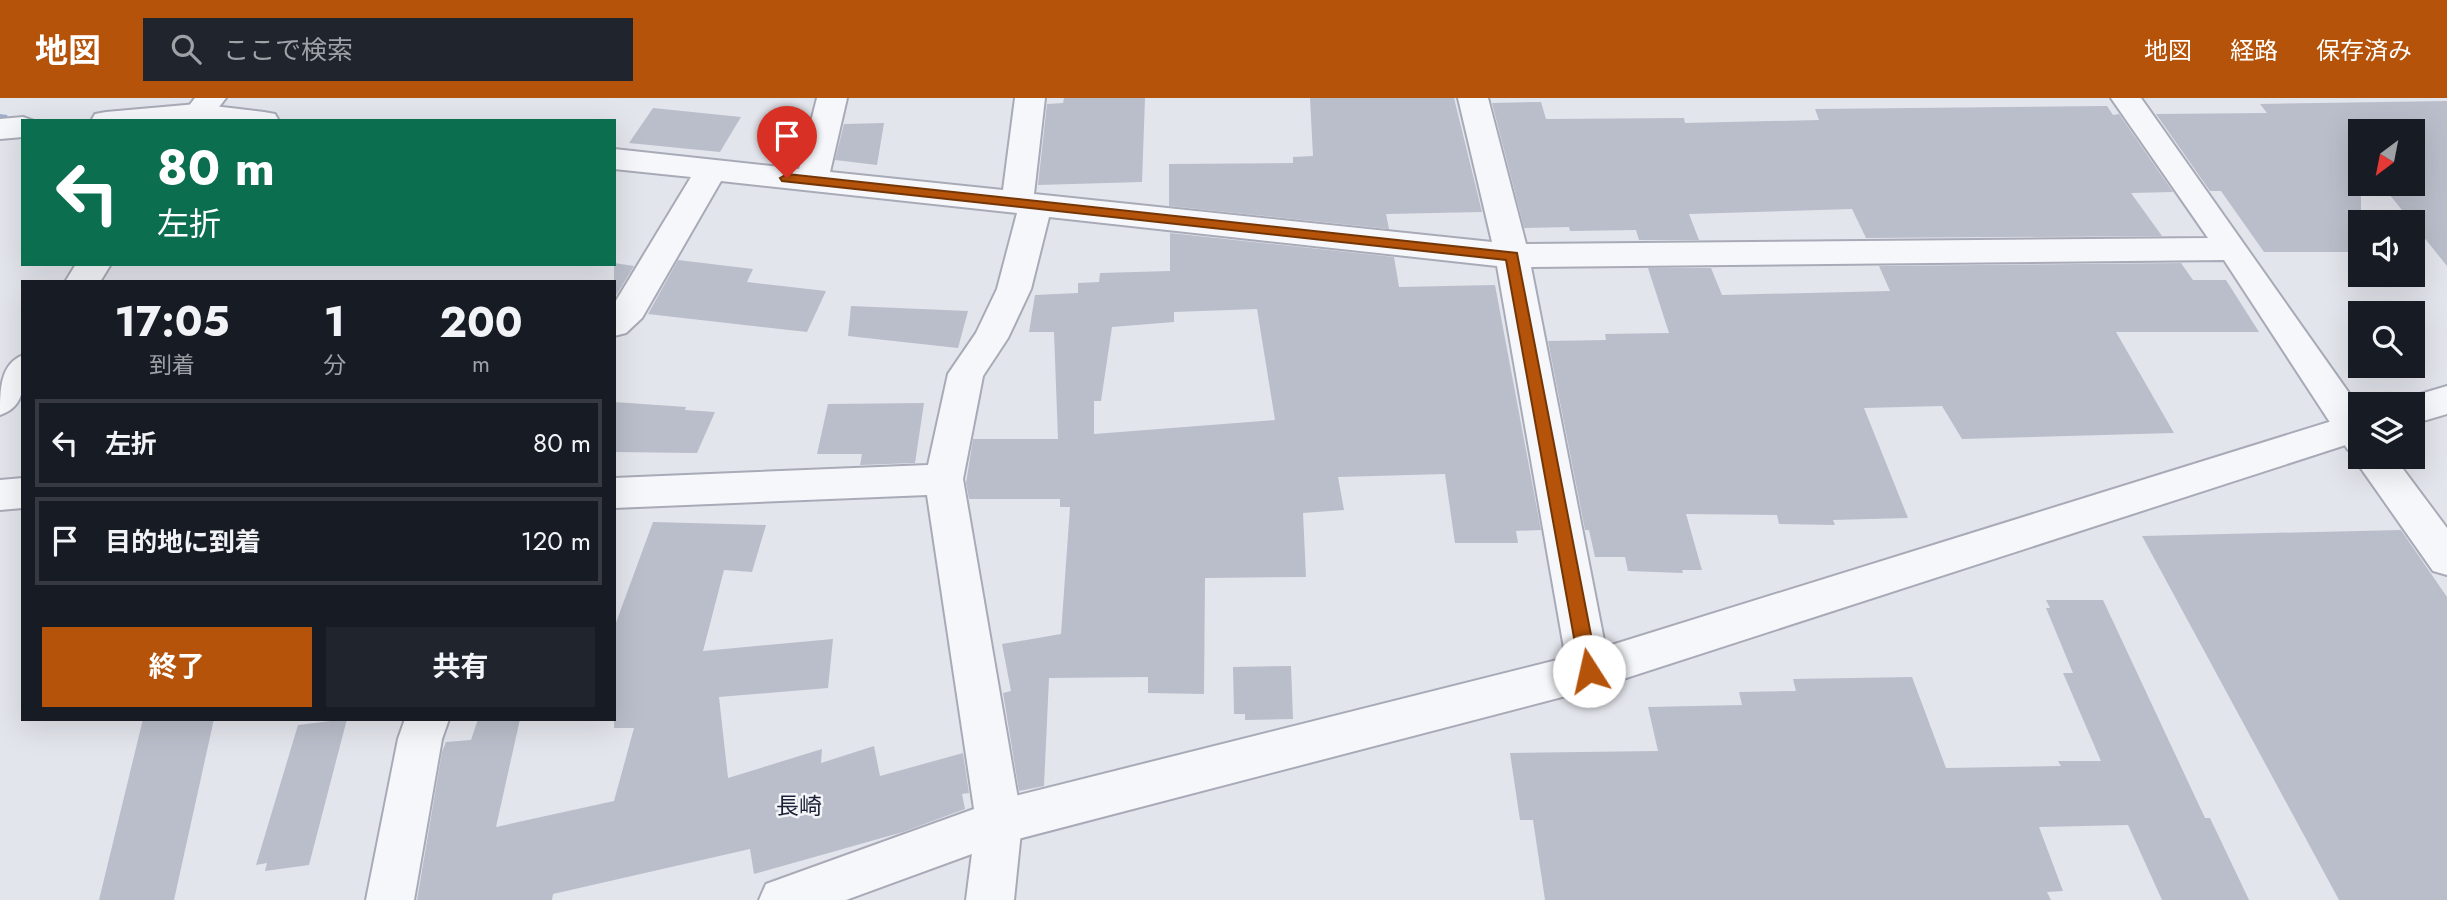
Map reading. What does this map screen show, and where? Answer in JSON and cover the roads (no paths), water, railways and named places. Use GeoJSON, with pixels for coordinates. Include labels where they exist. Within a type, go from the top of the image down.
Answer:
{"type":"FeatureCollection","features":[{"type":"Feature","properties":{"kind":"street"},"geometry":{"type":"LineString","coordinates":[[812,181],[832,98]]}},
{"type":"Feature","properties":{"kind":"street"},"geometry":{"type":"LineString","coordinates":[[990,900],[999,822],[944,479],[965,374],[991,338],[1014,289],[1026,203],[1030,98]]}},
{"type":"Feature","properties":{"kind":"street"},"geometry":{"type":"LineString","coordinates":[[1473,98],[1512,256],[1589,671]]}},
{"type":"Feature","properties":{"kind":"street"},"geometry":{"type":"LineString","coordinates":[[2126,98],[2348,417]]}},
{"type":"Feature","properties":{"kind":"street"},"geometry":{"type":"LineString","coordinates":[[125,119],[200,111],[251,119]]}},
{"type":"Feature","properties":{"kind":"street"},"geometry":{"type":"LineString","coordinates":[[0,129],[21,127]]}},
{"type":"Feature","properties":{"kind":"street"},"geometry":{"type":"LineString","coordinates":[[616,159],[1512,256],[2233,249]]}},
{"type":"Feature","properties":{"kind":"street"},"geometry":{"type":"LineString","coordinates":[[616,322],[631,309],[711,170]]}},
{"type":"Feature","properties":{"kind":"street"},"geometry":{"type":"LineString","coordinates":[[0,401],[21,371]]}},
{"type":"Feature","properties":{"kind":"street"},"geometry":{"type":"LineString","coordinates":[[2425,406],[2447,400]]}},
{"type":"Feature","properties":{"kind":"street"},"geometry":{"type":"LineString","coordinates":[[783,900],[999,822],[1589,671],[2348,442]]}},
{"type":"Feature","properties":{"kind":"street"},"geometry":{"type":"LineString","coordinates":[[2384,469],[2447,559]]}},
{"type":"Feature","properties":{"kind":"street"},"geometry":{"type":"LineString","coordinates":[[616,493],[944,479]]}},
{"type":"Feature","properties":{"kind":"street"},"geometry":{"type":"LineString","coordinates":[[0,495],[21,493]]}},
{"type":"Feature","properties":{"kind":"street"},"geometry":{"type":"LineString","coordinates":[[390,900],[420,738],[426,721]]}},
{"type":"Feature","properties":{"kind":"district","name":"長崎"},"geometry":{"type":"Point","coordinates":[799,806]}}]}
